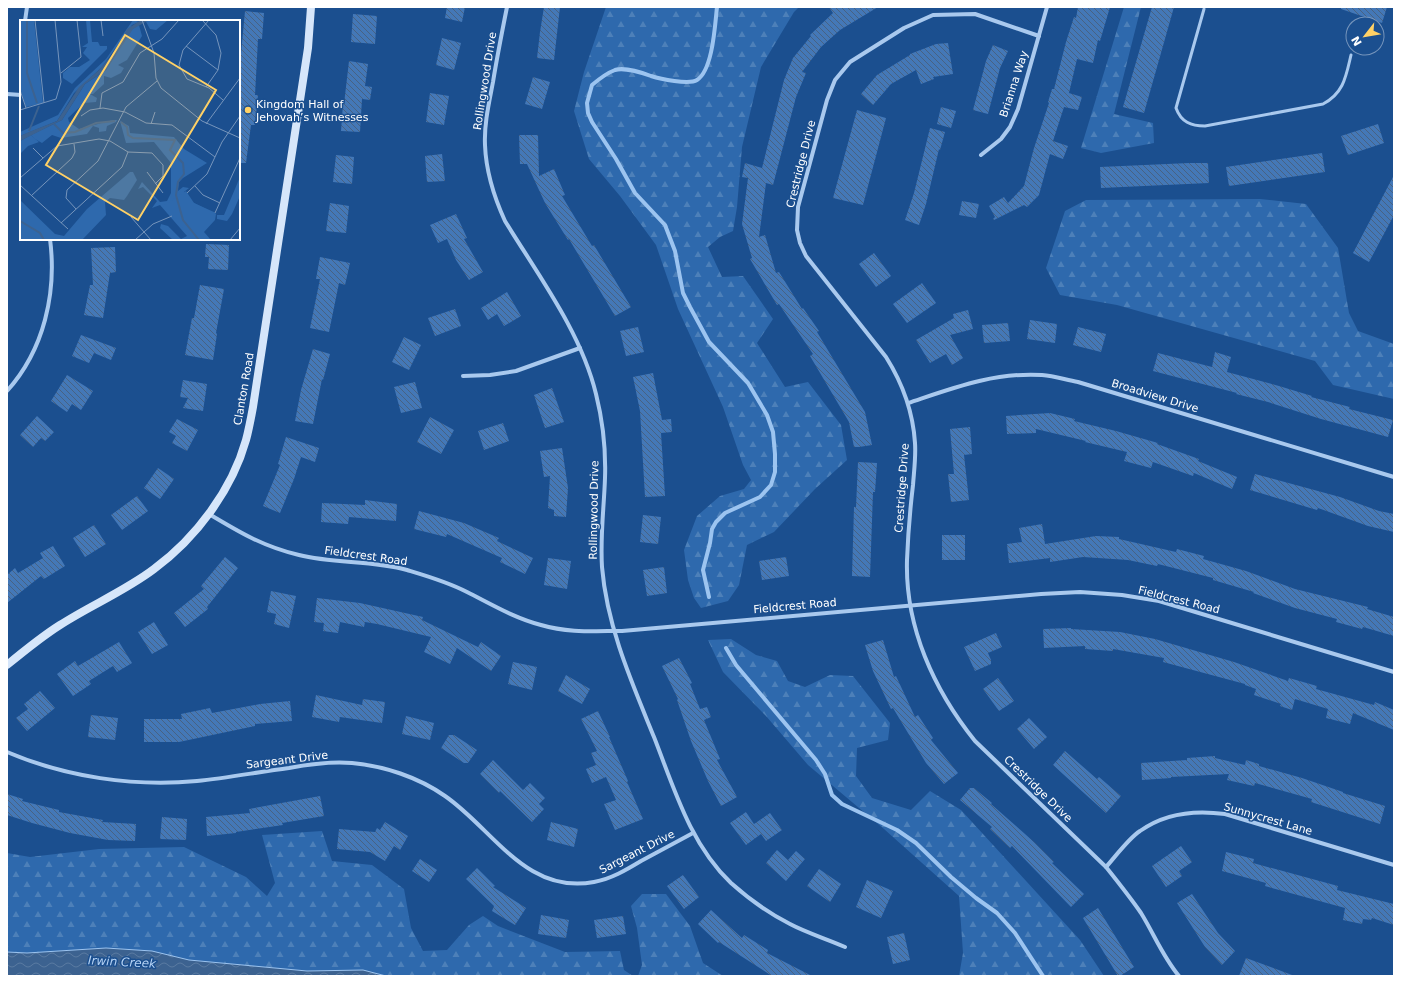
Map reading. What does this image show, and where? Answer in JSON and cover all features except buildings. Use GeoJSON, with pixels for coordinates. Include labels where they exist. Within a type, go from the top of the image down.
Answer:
{"type":"FeatureCollection","features":[{"type":"Feature","properties":{"kind":"main road","name":"Clanton Road"},"geometry":{"type":"LineString","coordinates":[[7,665],[34,643],[60,625],[126,588],[178,550],[191,536],[222,495],[236,467],[246,440],[253,407],[306,56],[312,7]]}},
{"type":"Feature","properties":{"kind":"street"},"geometry":{"type":"LineString","coordinates":[[25,20],[27,7]]}},
{"type":"Feature","properties":{"kind":"street","name":"Rollingwood Drive"},"geometry":{"type":"LineString","coordinates":[[507,7],[487,118],[485,145],[488,171],[497,203],[505,222],[564,318],[587,363],[596,392],[604,431],[605,476],[602,527],[602,568],[614,631],[637,696],[681,807],[693,833],[720,871],[753,902],[765,910],[791,925],[845,946]]}},
{"type":"Feature","properties":{"kind":"street","name":"Brianna Way"},"geometry":{"type":"LineString","coordinates":[[981,155],[1001,139],[1010,127],[1018,109],[1047,7]]}},
{"type":"Feature","properties":{"kind":"street","name":"Crestridge Drive"},"geometry":{"type":"LineString","coordinates":[[1039,36],[975,14],[933,15],[904,28],[850,62],[835,80],[827,100],[798,207],[797,230],[800,243],[806,256],[886,358],[893,369],[908,403],[916,456],[907,562],[910,605],[922,647],[933,676],[961,724],[975,741],[1106,867],[1123,887],[1179,976]]}},
{"type":"Feature","properties":{"kind":"street"},"geometry":{"type":"LineString","coordinates":[[7,94],[20,95]]}},
{"type":"Feature","properties":{"kind":"street"},"geometry":{"type":"LineString","coordinates":[[7,391],[25,366],[43,329],[52,284],[50,240]]}},
{"type":"Feature","properties":{"kind":"street"},"geometry":{"type":"LineString","coordinates":[[463,376],[490,375],[516,371],[580,348]]}},
{"type":"Feature","properties":{"kind":"street","name":"Broadview Drive"},"geometry":{"type":"LineString","coordinates":[[908,403],[989,378],[1016,375],[1055,377],[1078,382],[1394,477]]}},
{"type":"Feature","properties":{"kind":"street","name":"Fieldcrest Road"},"geometry":{"type":"LineString","coordinates":[[208,514],[246,536],[272,548],[300,556],[370,563],[411,571],[437,579],[466,591],[512,616],[540,625],[577,632],[614,631],[1041,594],[1080,592],[1122,595],[1177,606],[1394,672]]}},
{"type":"Feature","properties":{"kind":"street","name":"Sargeant Drive"},"geometry":{"type":"LineString","coordinates":[[7,752],[41,765],[70,773],[110,779],[161,783],[197,781],[323,762],[352,763],[381,768],[407,776],[440,792],[465,811],[519,863],[533,872],[551,880],[568,884],[595,882],[612,877],[693,833]]}},
{"type":"Feature","properties":{"kind":"street","name":"Sunnycrest Lane"},"geometry":{"type":"LineString","coordinates":[[1106,867],[1139,831],[1157,821],[1186,813],[1207,812],[1225,814],[1394,865]]}},
{"type":"Feature","properties":{"kind":"lane"},"geometry":{"type":"LineString","coordinates":[[1204,9],[1176,108],[1179,116],[1185,122],[1195,126],[1205,126],[1323,104],[1329,101],[1344,84],[1351,56]]}},
{"type":"Feature","properties":{"kind":"green space"},"geometry":{"type":"Polygon","coordinates":[[[606,7],[799,7],[794,12],[761,67],[742,147],[737,207],[733,231],[720,237],[708,247],[722,277],[743,276],[773,319],[757,343],[785,387],[808,382],[841,425],[847,460],[815,489],[774,532],[747,545],[739,585],[728,601],[701,608],[694,598],[688,580],[684,550],[697,516],[720,496],[744,489],[751,480],[743,465],[723,407],[678,309],[656,245],[620,196],[589,159],[574,111],[584,72],[606,7]]]}},
{"type":"Feature","properties":{"kind":"green space"},"geometry":{"type":"Polygon","coordinates":[[[1124,7],[1141,7],[1114,114],[1153,123],[1154,143],[1101,153],[1081,148],[1124,7]]]}},
{"type":"Feature","properties":{"kind":"green space"},"geometry":{"type":"Polygon","coordinates":[[[1260,199],[1306,204],[1338,248],[1349,313],[1358,331],[1394,344],[1394,399],[1333,385],[1315,361],[1117,305],[1060,295],[1046,268],[1065,211],[1086,200],[1260,199]]]}},
{"type":"Feature","properties":{"kind":"green space"},"geometry":{"type":"Polygon","coordinates":[[[731,639],[756,655],[777,661],[788,681],[805,687],[830,675],[853,676],[890,723],[888,740],[857,748],[856,776],[872,798],[911,810],[930,791],[961,810],[1080,940],[1104,976],[959,976],[963,953],[959,896],[884,829],[808,765],[766,716],[723,672],[708,640],[731,639]]]}},
{"type":"Feature","properties":{"kind":"green space"},"geometry":{"type":"Polygon","coordinates":[[[322,831],[332,861],[372,865],[404,889],[411,928],[423,951],[447,950],[469,925],[483,916],[498,926],[565,952],[620,951],[624,970],[633,976],[386,976],[363,970],[307,971],[189,960],[152,951],[106,948],[27,953],[7,952],[7,853],[30,857],[99,849],[184,847],[246,877],[267,896],[275,883],[262,835],[322,831]]]}},
{"type":"Feature","properties":{"kind":"green space"},"geometry":{"type":"Polygon","coordinates":[[[642,894],[666,894],[690,926],[703,963],[723,976],[638,976],[642,965],[637,928],[631,906],[642,894]]]}},
{"type":"Feature","properties":{"kind":"water","name":"Irwin Creek"},"geometry":{"type":"Polygon","coordinates":[[[106,948],[152,951],[189,960],[307,971],[363,970],[386,976],[7,976],[7,952],[27,953],[106,948]]]}},
{"type":"Feature","properties":{"kind":"waterway"},"geometry":{"type":"LineString","coordinates":[[709,597],[703,570],[712,529],[716,522],[725,513],[760,497],[771,485],[775,472],[773,432],[767,415],[748,383],[709,342],[683,293],[675,251],[665,225],[635,193],[616,159],[592,122],[588,113],[587,103],[592,85],[603,76],[619,69],[674,81],[688,82],[697,80],[707,67],[710,57],[717,7]]}},
{"type":"Feature","properties":{"kind":"waterway"},"geometry":{"type":"LineString","coordinates":[[726,648],[736,665],[816,760],[825,774],[832,795],[842,804],[897,830],[916,843],[951,877],[997,913],[1015,933],[1043,976]]}},
{"type":"Feature","properties":{"kind":"place","name":"Kingdom Hall of Jehovah’s Witnesses"},"geometry":{"type":"Point","coordinates":[248,110]}}]}
